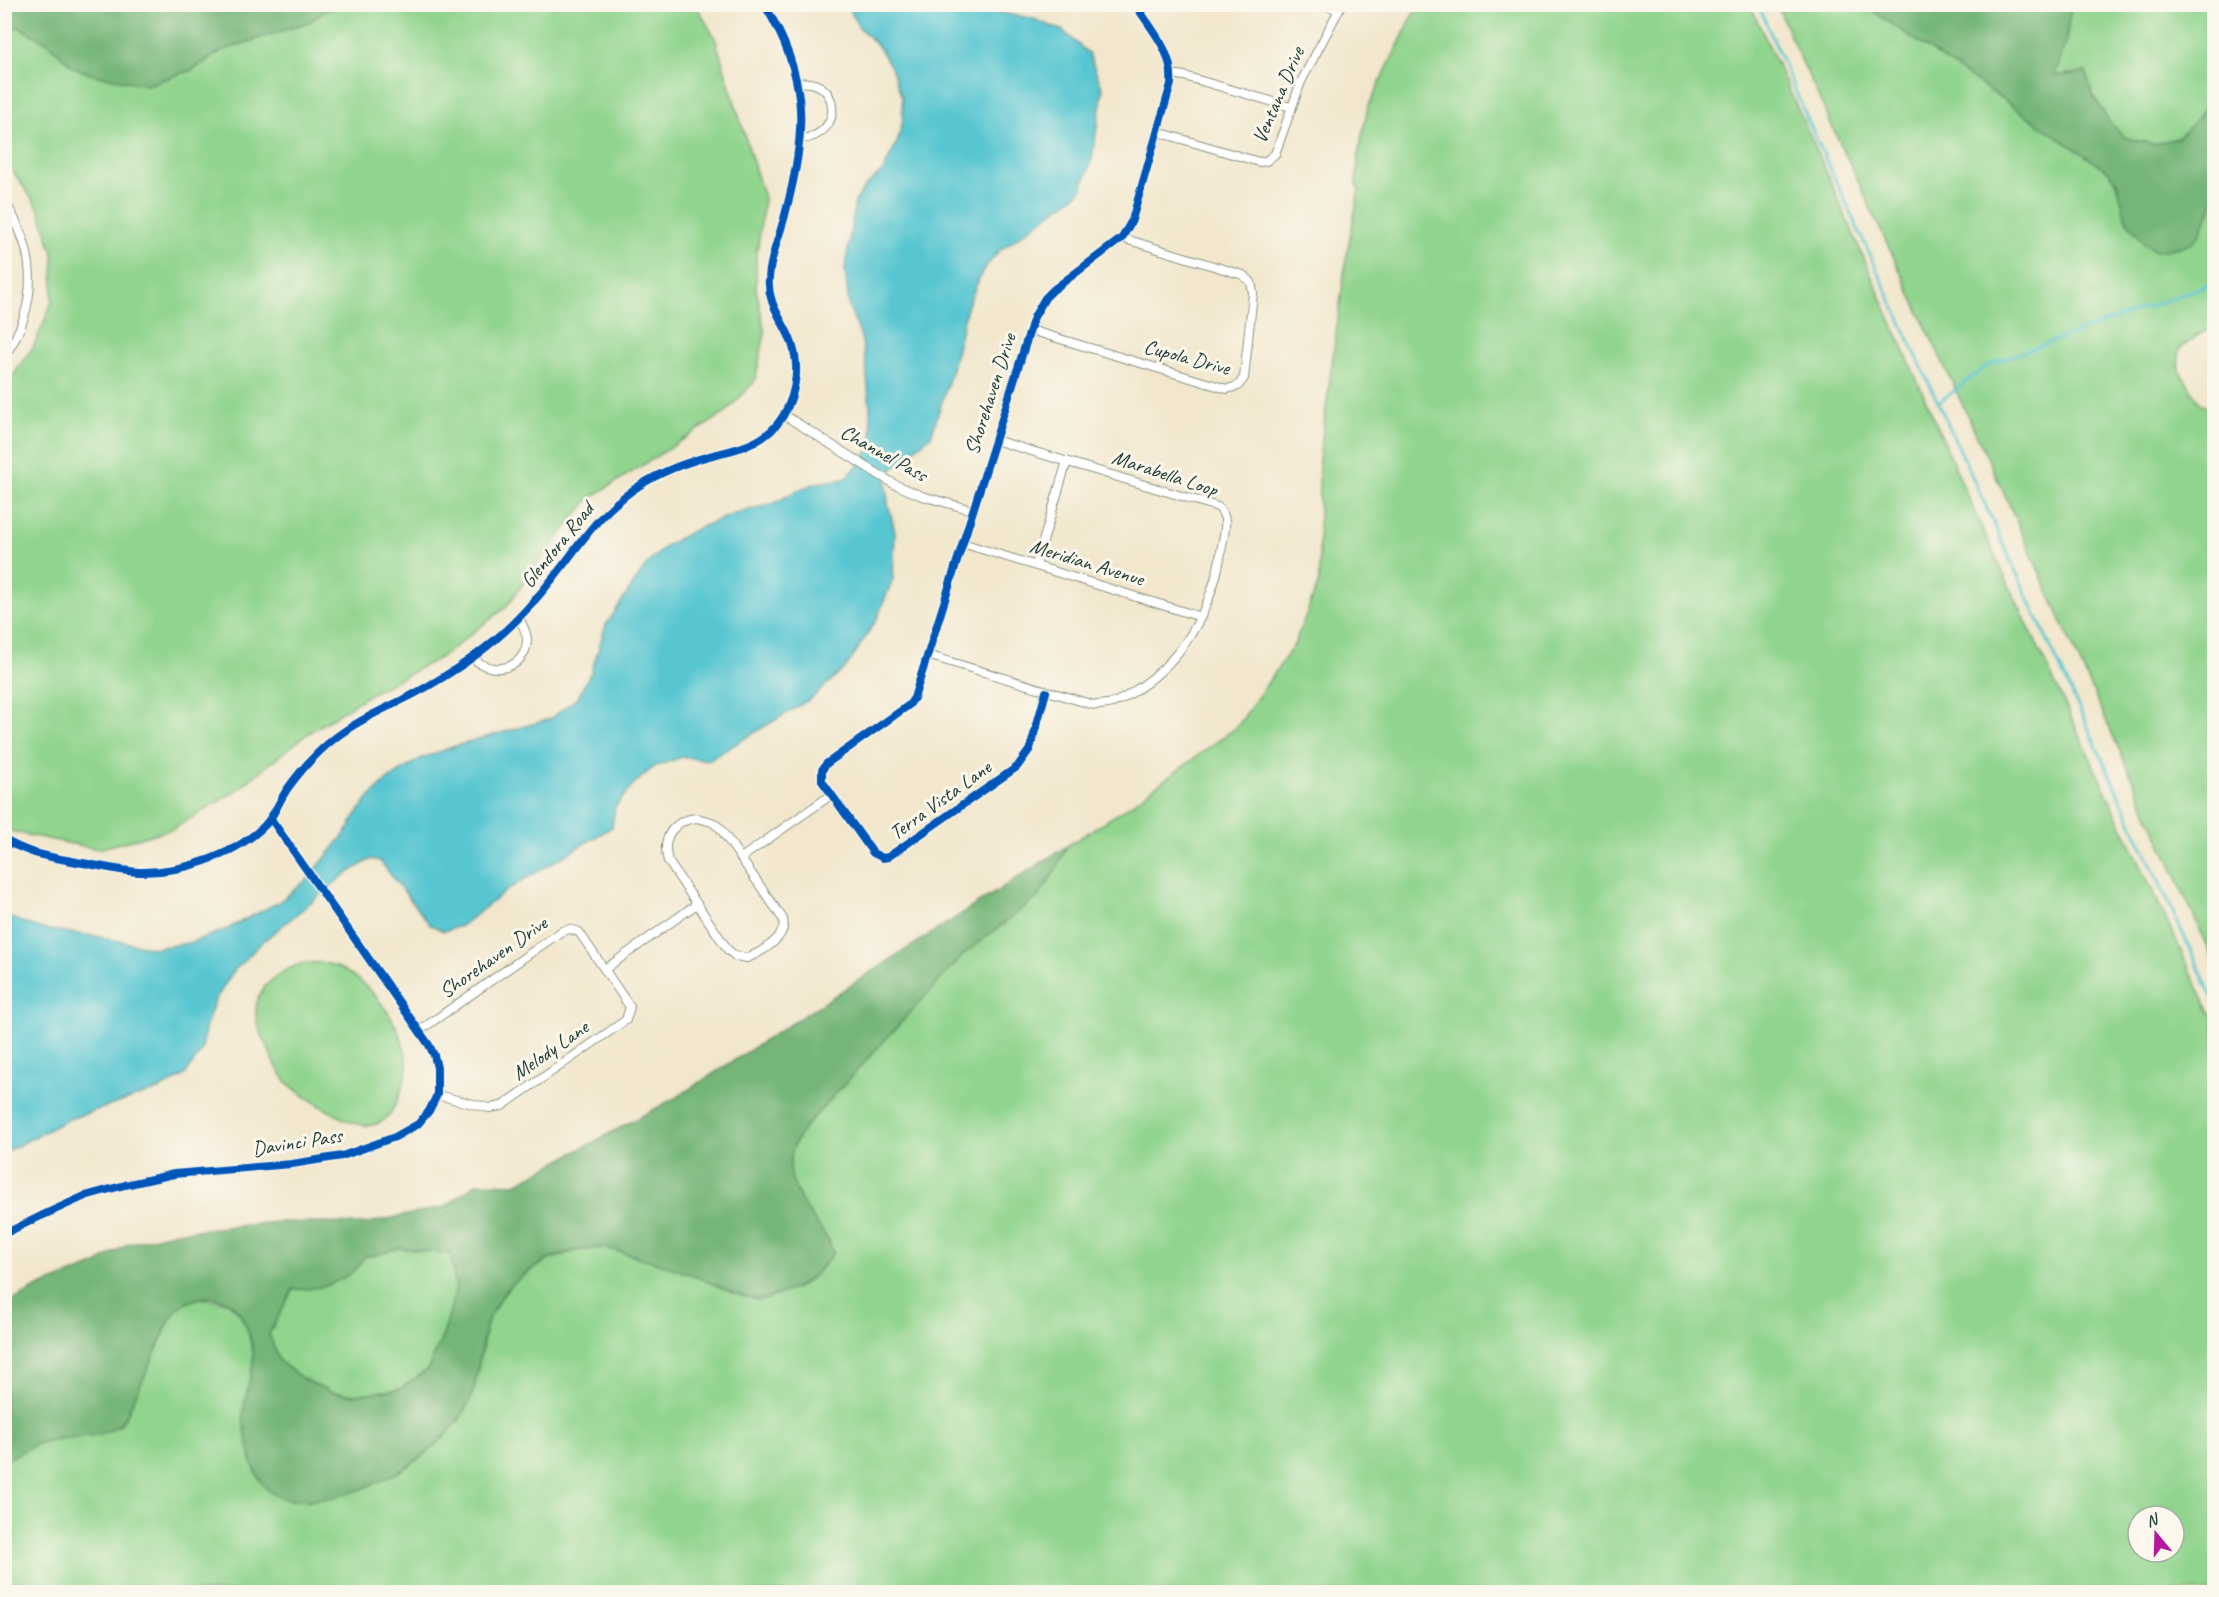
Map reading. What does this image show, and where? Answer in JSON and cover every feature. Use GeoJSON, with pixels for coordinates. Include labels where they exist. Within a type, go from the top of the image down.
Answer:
{"type":"FeatureCollection","features":[{"type":"Feature","properties":{"kind":"street","name":"Glendora Road"},"geometry":{"type":"LineString","coordinates":[[271,819],[287,789],[301,771],[334,739],[362,720],[440,679],[473,658],[519,618],[591,527],[626,495],[645,482],[678,466],[707,456],[733,452],[758,442],[769,434],[784,415],[795,388],[796,361],[789,335],[770,298],[769,278],[789,202],[801,139],[802,115],[798,82],[780,34],[764,4]]}},
{"type":"Feature","properties":{"kind":"street","name":"Shorehaven Drive"},"geometry":{"type":"LineString","coordinates":[[831,795],[822,781],[823,767],[909,705],[914,698],[972,510],[1039,307],[1053,290],[1122,238],[1132,220],[1172,75],[1166,51],[1135,4]]}},
{"type":"Feature","properties":{"kind":"street"},"geometry":{"type":"LineString","coordinates":[[1324,4],[1340,7]]}},
{"type":"Feature","properties":{"kind":"street","name":"Ventana Drive"},"geometry":{"type":"LineString","coordinates":[[1158,132],[1259,162],[1266,161],[1275,154],[1291,107],[1316,50],[1340,7]]}},
{"type":"Feature","properties":{"kind":"street"},"geometry":{"type":"LineString","coordinates":[[1172,75],[1185,76],[1291,107]]}},
{"type":"Feature","properties":{"kind":"street"},"geometry":{"type":"LineString","coordinates":[[798,82],[814,82],[821,86],[830,97],[832,105],[831,120],[823,132],[811,138],[801,139]]}},
{"type":"Feature","properties":{"kind":"street"},"geometry":{"type":"LineString","coordinates":[[4,201],[21,232],[28,252],[30,295],[27,312],[15,340],[4,357]]}},
{"type":"Feature","properties":{"kind":"street","name":"Cupola Drive"},"geometry":{"type":"LineString","coordinates":[[1030,330],[1227,389],[1238,386],[1244,378],[1253,293],[1251,282],[1243,275],[1122,238]]}},
{"type":"Feature","properties":{"kind":"street","name":"Channel Pass"},"geometry":{"type":"LineString","coordinates":[[784,415],[894,484],[922,496],[972,510]]}},
{"type":"Feature","properties":{"kind":"street","name":"Marabella Loop"},"geometry":{"type":"LineString","coordinates":[[927,655],[1094,705],[1121,700],[1142,687],[1174,658],[1187,641],[1202,616],[1221,556],[1226,521],[1222,511],[1213,505],[995,440]]}},
{"type":"Feature","properties":{"kind":"street"},"geometry":{"type":"LineString","coordinates":[[1036,566],[1067,461]]}},
{"type":"Feature","properties":{"kind":"street","name":"Meridian Avenue"},"geometry":{"type":"LineString","coordinates":[[962,543],[1202,616]]}},
{"type":"Feature","properties":{"kind":"street"},"geometry":{"type":"LineString","coordinates":[[473,658],[486,668],[493,669],[501,669],[515,663],[524,652],[527,638],[519,618]]}},
{"type":"Feature","properties":{"kind":"street","name":"Terra Vista Lane"},"geometry":{"type":"LineString","coordinates":[[831,795],[873,853],[884,858],[893,856],[1017,767],[1030,749],[1046,692]]}},
{"type":"Feature","properties":{"kind":"street"},"geometry":{"type":"LineString","coordinates":[[741,858],[831,795]]}},
{"type":"Feature","properties":{"kind":"street"},"geometry":{"type":"LineString","coordinates":[[702,818],[720,828],[781,916],[784,925],[780,936],[751,956],[739,958],[728,950],[697,904],[666,858],[665,844],[673,828],[691,819],[702,818]]}},
{"type":"Feature","properties":{"kind":"street"},"geometry":{"type":"LineString","coordinates":[[4,839],[18,848],[44,856],[137,872],[161,870],[215,857],[261,830],[271,819],[434,1055],[438,1083],[436,1095]]}},
{"type":"Feature","properties":{"kind":"street"},"geometry":{"type":"LineString","coordinates":[[605,969],[697,904]]}},
{"type":"Feature","properties":{"kind":"street","name":"Shorehaven Drive"},"geometry":{"type":"LineString","coordinates":[[419,1031],[566,929],[579,932],[605,969]]}},
{"type":"Feature","properties":{"kind":"street","name":"Melody Lane"},"geometry":{"type":"LineString","coordinates":[[436,1095],[489,1108],[502,1106],[626,1020],[630,1007],[605,969]]}},
{"type":"Feature","properties":{"kind":"street","name":"Davinci Pass"},"geometry":{"type":"LineString","coordinates":[[4,1234],[85,1196],[125,1185],[174,1174],[292,1164],[342,1156],[395,1137],[418,1124],[429,1111],[436,1095]]}},
{"type":"Feature","properties":{"kind":"green space"},"geometry":{"type":"Polygon","coordinates":[[[4,5],[354,5],[331,9],[311,21],[221,51],[192,70],[147,85],[94,75],[73,67],[48,43],[19,27],[5,27],[4,5]]]}},
{"type":"Feature","properties":{"kind":"green space"},"geometry":{"type":"Polygon","coordinates":[[[354,5],[696,5],[715,38],[764,198],[756,250],[756,289],[765,333],[755,381],[724,414],[590,498],[506,607],[443,656],[370,694],[307,734],[237,790],[173,829],[98,849],[13,832],[4,825],[5,387],[34,346],[52,302],[54,257],[39,209],[5,160],[4,27],[19,27],[48,43],[73,67],[94,75],[192,70],[221,51],[311,21],[331,9],[354,5]]]}},
{"type":"Feature","properties":{"kind":"green space"},"geometry":{"type":"Polygon","coordinates":[[[1418,5],[1750,5],[1814,144],[1976,515],[2210,1013],[2214,1017],[2214,1592],[5,1592],[4,1460],[26,1447],[43,1441],[120,1426],[172,1316],[187,1302],[200,1298],[228,1302],[239,1313],[247,1328],[253,1352],[253,1368],[246,1397],[251,1461],[271,1492],[289,1500],[360,1490],[407,1467],[459,1421],[474,1388],[488,1319],[514,1282],[546,1261],[575,1251],[605,1248],[673,1266],[731,1292],[757,1300],[797,1288],[812,1278],[830,1242],[800,1199],[791,1174],[792,1148],[804,1128],[965,952],[1005,923],[1054,873],[1067,846],[1122,811],[1237,727],[1294,645],[1319,582],[1319,461],[1346,259],[1359,190],[1356,184],[1359,150],[1368,107],[1418,5]]]}},
{"type":"Feature","properties":{"kind":"green space"},"geometry":{"type":"Polygon","coordinates":[[[1777,5],[1864,5],[2109,172],[2117,182],[2126,219],[2200,234],[2214,201],[2214,328],[2201,333],[2179,349],[2179,370],[2200,403],[2214,409],[2214,961],[2008,502],[1777,5]]]}},
{"type":"Feature","properties":{"kind":"green space"},"geometry":{"type":"Polygon","coordinates":[[[1864,5],[2071,5],[2066,40],[2055,76],[2086,72],[2093,95],[2109,122],[2126,138],[2153,144],[2178,138],[2208,106],[2214,103],[2214,201],[2200,234],[2192,243],[2176,248],[2156,251],[2144,244],[2126,219],[2117,182],[2109,172],[1864,5]]]}},
{"type":"Feature","properties":{"kind":"green space"},"geometry":{"type":"Polygon","coordinates":[[[2071,5],[2214,5],[2214,103],[2178,138],[2153,144],[2126,138],[2109,122],[2093,95],[2086,72],[2054,76],[2066,40],[2071,5]]]}},
{"type":"Feature","properties":{"kind":"green space"},"geometry":{"type":"Polygon","coordinates":[[[1067,846],[1054,873],[1038,897],[965,953],[804,1128],[790,1158],[792,1177],[799,1196],[828,1240],[833,1253],[815,1274],[802,1284],[772,1297],[756,1299],[736,1294],[668,1266],[608,1249],[583,1249],[552,1258],[520,1278],[505,1292],[493,1309],[485,1328],[475,1382],[468,1404],[455,1424],[437,1443],[393,1475],[368,1487],[317,1500],[282,1498],[273,1494],[260,1479],[249,1450],[243,1419],[244,1402],[253,1361],[248,1332],[232,1305],[220,1299],[202,1298],[185,1304],[173,1316],[126,1416],[119,1425],[100,1434],[43,1442],[5,1460],[5,1305],[38,1287],[95,1265],[128,1244],[176,1232],[279,1222],[364,1224],[445,1207],[477,1183],[516,1184],[677,1097],[1067,846]],[[399,1248],[365,1256],[352,1272],[335,1282],[314,1288],[293,1289],[269,1334],[279,1361],[303,1379],[332,1392],[354,1395],[400,1389],[428,1369],[444,1333],[456,1289],[451,1254],[399,1248]]]}},
{"type":"Feature","properties":{"kind":"green space"},"geometry":{"type":"Polygon","coordinates":[[[303,963],[325,963],[355,977],[380,1002],[399,1032],[407,1064],[406,1076],[392,1110],[379,1123],[357,1124],[320,1106],[292,1087],[273,1060],[260,1032],[256,1006],[263,989],[269,982],[303,963]]]}},
{"type":"Feature","properties":{"kind":"green space"},"geometry":{"type":"Polygon","coordinates":[[[399,1248],[451,1254],[456,1289],[444,1333],[428,1369],[400,1389],[354,1395],[332,1392],[303,1379],[279,1361],[269,1334],[293,1289],[365,1256],[399,1248]]]}},
{"type":"Feature","properties":{"kind":"water"},"geometry":{"type":"Polygon","coordinates":[[[847,5],[981,5],[1002,13],[1031,18],[1063,31],[1089,54],[1103,90],[1092,158],[1081,191],[998,252],[983,270],[967,307],[951,373],[931,436],[886,476],[888,503],[895,532],[893,578],[877,619],[847,666],[812,698],[709,760],[682,757],[654,767],[634,784],[615,807],[612,827],[510,888],[461,926],[444,931],[430,925],[380,861],[371,859],[346,874],[261,943],[232,973],[214,1002],[205,1029],[202,1050],[185,1075],[161,1089],[69,1119],[5,1152],[5,916],[42,929],[101,937],[153,948],[189,943],[225,930],[279,902],[309,878],[352,825],[350,823],[368,799],[387,780],[420,759],[455,746],[550,719],[578,697],[591,672],[606,625],[647,564],[667,545],[696,529],[737,513],[775,503],[800,489],[817,483],[845,479],[861,462],[873,444],[866,364],[861,337],[849,306],[845,269],[855,202],[864,188],[883,171],[898,140],[903,119],[902,98],[891,67],[879,47],[859,27],[847,5]]]}},
{"type":"Feature","properties":{"kind":"waterway"},"geometry":{"type":"LineString","coordinates":[[1758,4],[1810,125],[2214,1001]]}},
{"type":"Feature","properties":{"kind":"waterway"},"geometry":{"type":"LineString","coordinates":[[1938,403],[1990,364],[2214,283]]}},
{"type":"Feature","properties":{"kind":"cycle path"},"geometry":{"type":"LineString","coordinates":[[4,839],[39,854],[139,872],[171,870],[204,861],[235,848],[265,825],[298,775],[335,738],[363,719],[450,673],[505,631],[541,593],[598,521],[625,496],[666,471],[742,447],[765,436],[774,427],[788,407],[796,377],[793,346],[772,302],[769,278],[771,261],[786,211],[798,155],[800,105],[789,56],[779,31],[764,4]]}},
{"type":"Feature","properties":{"kind":"cycle path"},"geometry":{"type":"LineString","coordinates":[[1046,692],[1030,749],[1017,767],[888,857],[883,858],[873,853],[822,781],[822,770],[826,764],[909,705],[914,698],[1034,317],[1045,298],[1053,290],[1122,238],[1132,220],[1171,84],[1171,72],[1165,51],[1135,4]]}},
{"type":"Feature","properties":{"kind":"cycle path"},"geometry":{"type":"LineString","coordinates":[[4,1234],[85,1196],[125,1185],[174,1174],[292,1164],[342,1156],[395,1137],[418,1124],[429,1111],[437,1095],[437,1068],[429,1045],[271,819]]}}]}
